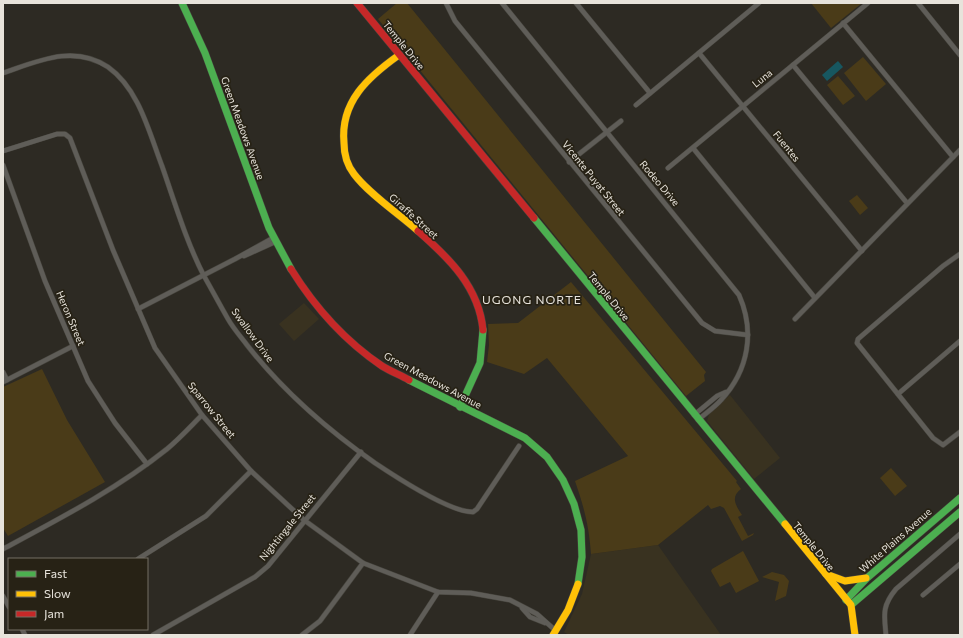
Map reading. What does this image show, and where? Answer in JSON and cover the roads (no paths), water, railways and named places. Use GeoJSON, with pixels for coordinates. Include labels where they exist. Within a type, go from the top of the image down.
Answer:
{"type":"FeatureCollection","features":[{"type":"Feature","properties":{"kind":"street","name":"Green Meadows Avenue"},"geometry":{"type":"LineString","coordinates":[[182,3],[205,53],[274,240],[306,293],[340,330],[360,349],[382,366],[525,438],[539,449],[553,464],[566,483],[574,502],[579,522],[582,543],[581,566],[572,603],[555,633]]}},
{"type":"Feature","properties":{"kind":"street","name":"Vicente Puyat Street"},"geometry":{"type":"LineString","coordinates":[[446,3],[454,21],[702,323],[715,331],[748,335]]}},
{"type":"Feature","properties":{"kind":"street","name":"Rodeo Drive"},"geometry":{"type":"LineString","coordinates":[[502,3],[606,132],[734,286],[744,308],[748,335],[744,364],[740,374],[728,391],[717,403],[696,417]]}},
{"type":"Feature","properties":{"kind":"street"},"geometry":{"type":"LineString","coordinates":[[576,3],[650,93]]}},
{"type":"Feature","properties":{"kind":"street"},"geometry":{"type":"LineString","coordinates":[[636,105],[759,3]]}},
{"type":"Feature","properties":{"kind":"street","name":"Luna"},"geometry":{"type":"LineString","coordinates":[[668,168],[868,3]]}},
{"type":"Feature","properties":{"kind":"street"},"geometry":{"type":"LineString","coordinates":[[918,3],[960,55]]}},
{"type":"Feature","properties":{"kind":"street","name":"Temple Drive"},"geometry":{"type":"LineString","coordinates":[[361,4],[398,55],[849,603]]}},
{"type":"Feature","properties":{"kind":"street"},"geometry":{"type":"LineString","coordinates":[[843,23],[953,157]]}},
{"type":"Feature","properties":{"kind":"street","name":"Fuentes"},"geometry":{"type":"LineString","coordinates":[[699,53],[862,251]]}},
{"type":"Feature","properties":{"kind":"street","name":"Swallow Drive"},"geometry":{"type":"LineString","coordinates":[[3,73],[56,55],[76,55],[108,67],[122,80],[133,95],[144,118],[188,239],[204,275],[229,320],[265,368],[310,413],[361,452],[399,479],[438,500],[473,512],[477,509],[519,446]]}},
{"type":"Feature","properties":{"kind":"street","name":"Giraffe Street"},"geometry":{"type":"LineString","coordinates":[[398,55],[369,79],[355,96],[346,113],[343,127],[344,157],[356,178],[447,258],[472,291],[481,314],[483,356],[479,368],[460,406]]}},
{"type":"Feature","properties":{"kind":"street"},"geometry":{"type":"LineString","coordinates":[[793,65],[907,203]]}},
{"type":"Feature","properties":{"kind":"street"},"geometry":{"type":"LineString","coordinates":[[569,162],[621,120]]}},
{"type":"Feature","properties":{"kind":"street","name":"Sparrow Street"},"geometry":{"type":"LineString","coordinates":[[3,151],[57,134],[65,134],[70,138],[113,250],[155,348],[202,415],[251,471],[304,520],[363,564],[438,592],[471,593],[497,596],[510,600],[520,607],[530,618],[547,623],[555,633]]}},
{"type":"Feature","properties":{"kind":"street"},"geometry":{"type":"LineString","coordinates":[[692,148],[815,298]]}},
{"type":"Feature","properties":{"kind":"street"},"geometry":{"type":"LineString","coordinates":[[795,319],[960,150]]}},
{"type":"Feature","properties":{"kind":"street","name":"Heron Street"},"geometry":{"type":"LineString","coordinates":[[3,165],[45,281],[88,381],[115,423],[147,464]]}},
{"type":"Feature","properties":{"kind":"street"},"geometry":{"type":"LineString","coordinates":[[138,309],[274,240]]}},
{"type":"Feature","properties":{"kind":"street"},"geometry":{"type":"LineString","coordinates":[[960,254],[943,266],[858,339],[857,343],[933,438],[943,445],[960,432]]}},
{"type":"Feature","properties":{"kind":"street"},"geometry":{"type":"LineString","coordinates":[[898,394],[960,341]]}},
{"type":"Feature","properties":{"kind":"street"},"geometry":{"type":"LineString","coordinates":[[3,372],[5,381],[73,346]]}},
{"type":"Feature","properties":{"kind":"street","name":"Rodeo Drive"},"geometry":{"type":"LineString","coordinates":[[696,417],[714,399],[728,391]]}},
{"type":"Feature","properties":{"kind":"street"},"geometry":{"type":"LineString","coordinates":[[714,399],[717,403]]}},
{"type":"Feature","properties":{"kind":"street"},"geometry":{"type":"LineString","coordinates":[[3,549],[60,518],[147,464],[169,448],[202,415]]}},
{"type":"Feature","properties":{"kind":"street","name":"Nightingale Street"},"geometry":{"type":"LineString","coordinates":[[153,635],[255,577],[268,566],[361,452]]}},
{"type":"Feature","properties":{"kind":"street"},"geometry":{"type":"LineString","coordinates":[[140,558],[206,516],[251,471]]}},
{"type":"Feature","properties":{"kind":"street","name":"White Plains Avenue"},"geometry":{"type":"LineString","coordinates":[[849,603],[867,578],[960,498]]}},
{"type":"Feature","properties":{"kind":"street","name":"White Plains Avenue"},"geometry":{"type":"LineString","coordinates":[[849,603],[960,512]]}},
{"type":"Feature","properties":{"kind":"street"},"geometry":{"type":"LineString","coordinates":[[886,635],[884,615],[885,604],[896,589],[960,534]]}},
{"type":"Feature","properties":{"kind":"street"},"geometry":{"type":"LineString","coordinates":[[302,635],[320,621],[363,564]]}},
{"type":"Feature","properties":{"kind":"street"},"geometry":{"type":"LineString","coordinates":[[923,595],[960,564]]}},
{"type":"Feature","properties":{"kind":"street"},"geometry":{"type":"LineString","coordinates":[[821,570],[830,577],[844,581],[858,581],[867,578]]}},
{"type":"Feature","properties":{"kind":"street"},"geometry":{"type":"LineString","coordinates":[[410,635],[438,592]]}},
{"type":"Feature","properties":{"kind":"street"},"geometry":{"type":"LineString","coordinates":[[849,603],[855,635]]}},
{"type":"Feature","properties":{"kind":"water"},"geometry":{"type":"Polygon","coordinates":[[[838,61],[843,67],[827,81],[822,75],[838,61]]]}},
{"type":"Feature","properties":{"kind":"district","name":"UGONG NORTE"},"geometry":{"type":"Point","coordinates":[532,300]}}]}
